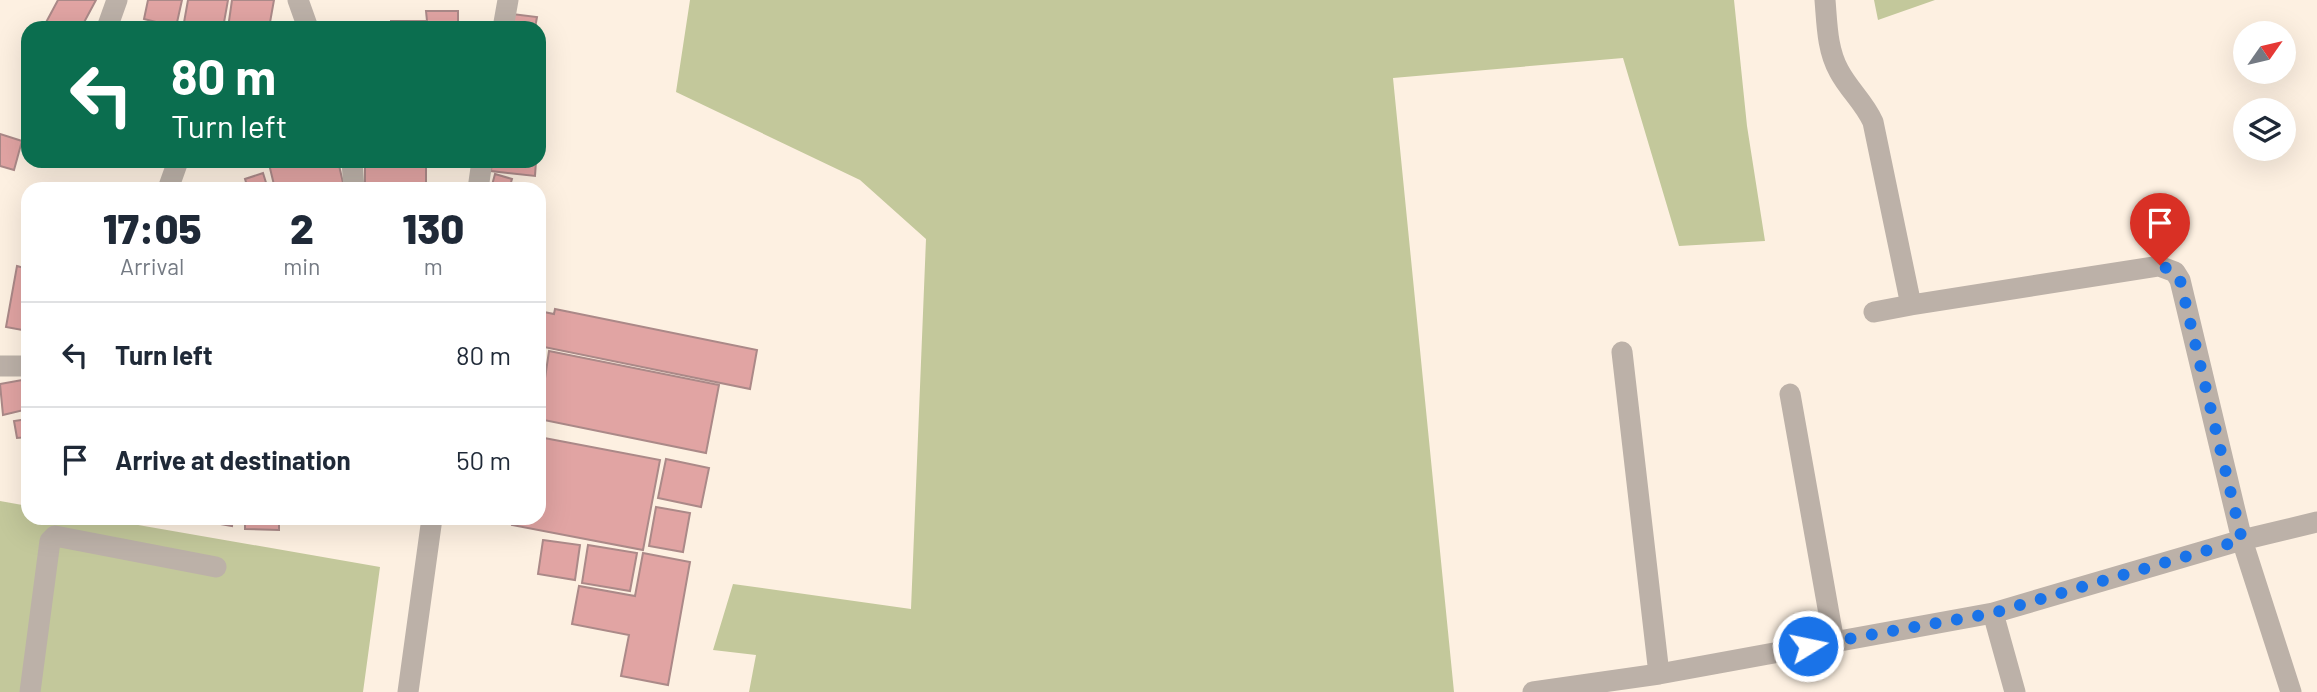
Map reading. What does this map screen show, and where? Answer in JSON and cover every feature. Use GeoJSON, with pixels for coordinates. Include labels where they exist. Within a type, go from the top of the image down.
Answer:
{"type":"FeatureCollection","features":[{"type":"Feature","properties":{"kind":"street"},"geometry":{"type":"LineString","coordinates":[[110,21],[117,0]]}},
{"type":"Feature","properties":{"kind":"street"},"geometry":{"type":"LineString","coordinates":[[298,0],[306,21]]}},
{"type":"Feature","properties":{"kind":"street"},"geometry":{"type":"LineString","coordinates":[[504,21],[508,0]]}},
{"type":"Feature","properties":{"kind":"street"},"geometry":{"type":"LineString","coordinates":[[1825,0],[1833,58],[1847,83],[1864,102],[1873,122],[1910,304]]}},
{"type":"Feature","properties":{"kind":"street"},"geometry":{"type":"LineString","coordinates":[[1874,312],[2160,265],[2175,272],[2180,280],[2242,540],[2291,692]]}},
{"type":"Feature","properties":{"kind":"street"},"geometry":{"type":"LineString","coordinates":[[1622,352],[1659,674]]}},
{"type":"Feature","properties":{"kind":"street"},"geometry":{"type":"LineString","coordinates":[[0,366],[21,366]]}},
{"type":"Feature","properties":{"kind":"street"},"geometry":{"type":"LineString","coordinates":[[1790,394],[1834,642]]}},
{"type":"Feature","properties":{"kind":"street"},"geometry":{"type":"LineString","coordinates":[[1533,692],[1659,674],[1993,613],[2242,540],[2317,522]]}},
{"type":"Feature","properties":{"kind":"street"},"geometry":{"type":"LineString","coordinates":[[408,692],[431,525]]}},
{"type":"Feature","properties":{"kind":"street"},"geometry":{"type":"LineString","coordinates":[[30,692],[50,541],[55,536],[216,567]]}},
{"type":"Feature","properties":{"kind":"street"},"geometry":{"type":"LineString","coordinates":[[1993,613],[2015,692]]}},
{"type":"Feature","properties":{"kind":"green space"},"geometry":{"type":"Polygon","coordinates":[[[690,0],[1734,0],[1747,126],[1765,241],[1679,246],[1623,58],[1393,78],[1454,692],[749,692],[756,655],[713,650],[733,584],[911,609],[926,239],[860,180],[676,92],[690,0]]]}},
{"type":"Feature","properties":{"kind":"green space"},"geometry":{"type":"Polygon","coordinates":[[[1874,0],[1935,0],[1878,20],[1874,0]]]}},
{"type":"Feature","properties":{"kind":"green space"},"geometry":{"type":"Polygon","coordinates":[[[0,501],[21,505],[21,525],[138,525],[380,567],[363,692],[0,692],[0,501]]]}},
{"type":"Feature","properties":{"kind":"building"},"geometry":{"type":"Polygon","coordinates":[[[58,0],[96,0],[85,21],[47,21],[58,0]]]}},
{"type":"Feature","properties":{"kind":"building"},"geometry":{"type":"Polygon","coordinates":[[[148,0],[182,0],[177,21],[144,19],[148,0]]]}},
{"type":"Feature","properties":{"kind":"building"},"geometry":{"type":"Polygon","coordinates":[[[188,0],[228,0],[224,21],[184,21],[188,0]]]}},
{"type":"Feature","properties":{"kind":"building"},"geometry":{"type":"Polygon","coordinates":[[[232,0],[274,0],[270,21],[229,21],[232,0]]]}},
{"type":"Feature","properties":{"kind":"building"},"geometry":{"type":"Polygon","coordinates":[[[426,11],[458,11],[458,21],[427,21],[426,11]]]}},
{"type":"Feature","properties":{"kind":"building"},"geometry":{"type":"Polygon","coordinates":[[[512,14],[537,17],[536,21],[511,21],[512,14]]]}},
{"type":"Feature","properties":{"kind":"building"},"geometry":{"type":"Polygon","coordinates":[[[0,134],[21,141],[14,170],[0,166],[0,134]]]}},
{"type":"Feature","properties":{"kind":"building"},"geometry":{"type":"Polygon","coordinates":[[[270,168],[340,168],[343,182],[273,182],[270,168]]]}},
{"type":"Feature","properties":{"kind":"building"},"geometry":{"type":"Polygon","coordinates":[[[365,168],[426,168],[426,182],[365,182],[365,168]]]}},
{"type":"Feature","properties":{"kind":"building"},"geometry":{"type":"Polygon","coordinates":[[[491,168],[536,168],[535,176],[491,171],[491,168]]]}},
{"type":"Feature","properties":{"kind":"building"},"geometry":{"type":"Polygon","coordinates":[[[263,173],[266,182],[246,182],[245,179],[263,173]]]}},
{"type":"Feature","properties":{"kind":"building"},"geometry":{"type":"Polygon","coordinates":[[[495,174],[512,179],[511,182],[493,182],[495,174]]]}},
{"type":"Feature","properties":{"kind":"building"},"geometry":{"type":"Polygon","coordinates":[[[17,266],[21,267],[21,330],[6,327],[17,266]]]}},
{"type":"Feature","properties":{"kind":"building"},"geometry":{"type":"Polygon","coordinates":[[[555,309],[757,350],[750,389],[546,347],[546,312],[554,314],[555,309]]]}},
{"type":"Feature","properties":{"kind":"building"},"geometry":{"type":"Polygon","coordinates":[[[549,351],[719,385],[706,453],[546,420],[546,371],[549,351]]]}},
{"type":"Feature","properties":{"kind":"building"},"geometry":{"type":"Polygon","coordinates":[[[21,380],[21,411],[3,415],[0,384],[21,380]]]}},
{"type":"Feature","properties":{"kind":"building"},"geometry":{"type":"Polygon","coordinates":[[[21,420],[21,438],[17,438],[14,421],[21,420]]]}},
{"type":"Feature","properties":{"kind":"building"},"geometry":{"type":"Polygon","coordinates":[[[546,438],[660,460],[643,550],[512,525],[546,525],[546,438]]]}},
{"type":"Feature","properties":{"kind":"building"},"geometry":{"type":"Polygon","coordinates":[[[666,459],[709,468],[701,507],[658,498],[666,459]]]}},
{"type":"Feature","properties":{"kind":"building"},"geometry":{"type":"Polygon","coordinates":[[[656,507],[690,513],[683,552],[649,546],[656,507]]]}},
{"type":"Feature","properties":{"kind":"building"},"geometry":{"type":"Polygon","coordinates":[[[245,525],[279,525],[279,530],[245,529],[245,525]]]}},
{"type":"Feature","properties":{"kind":"building"},"geometry":{"type":"Polygon","coordinates":[[[543,540],[580,545],[575,580],[538,574],[543,540]]]}},
{"type":"Feature","properties":{"kind":"building"},"geometry":{"type":"Polygon","coordinates":[[[588,545],[637,553],[630,591],[582,583],[588,545]]]}},
{"type":"Feature","properties":{"kind":"building"},"geometry":{"type":"Polygon","coordinates":[[[643,553],[690,562],[668,685],[621,676],[629,635],[572,624],[579,586],[635,596],[643,553]]]}},
{"type":"Feature","properties":{"kind":"route"},"geometry":{"type":"LineString","coordinates":[[1808,646],[1993,613],[2242,540],[2180,280],[2175,272],[2160,265]]}}]}
